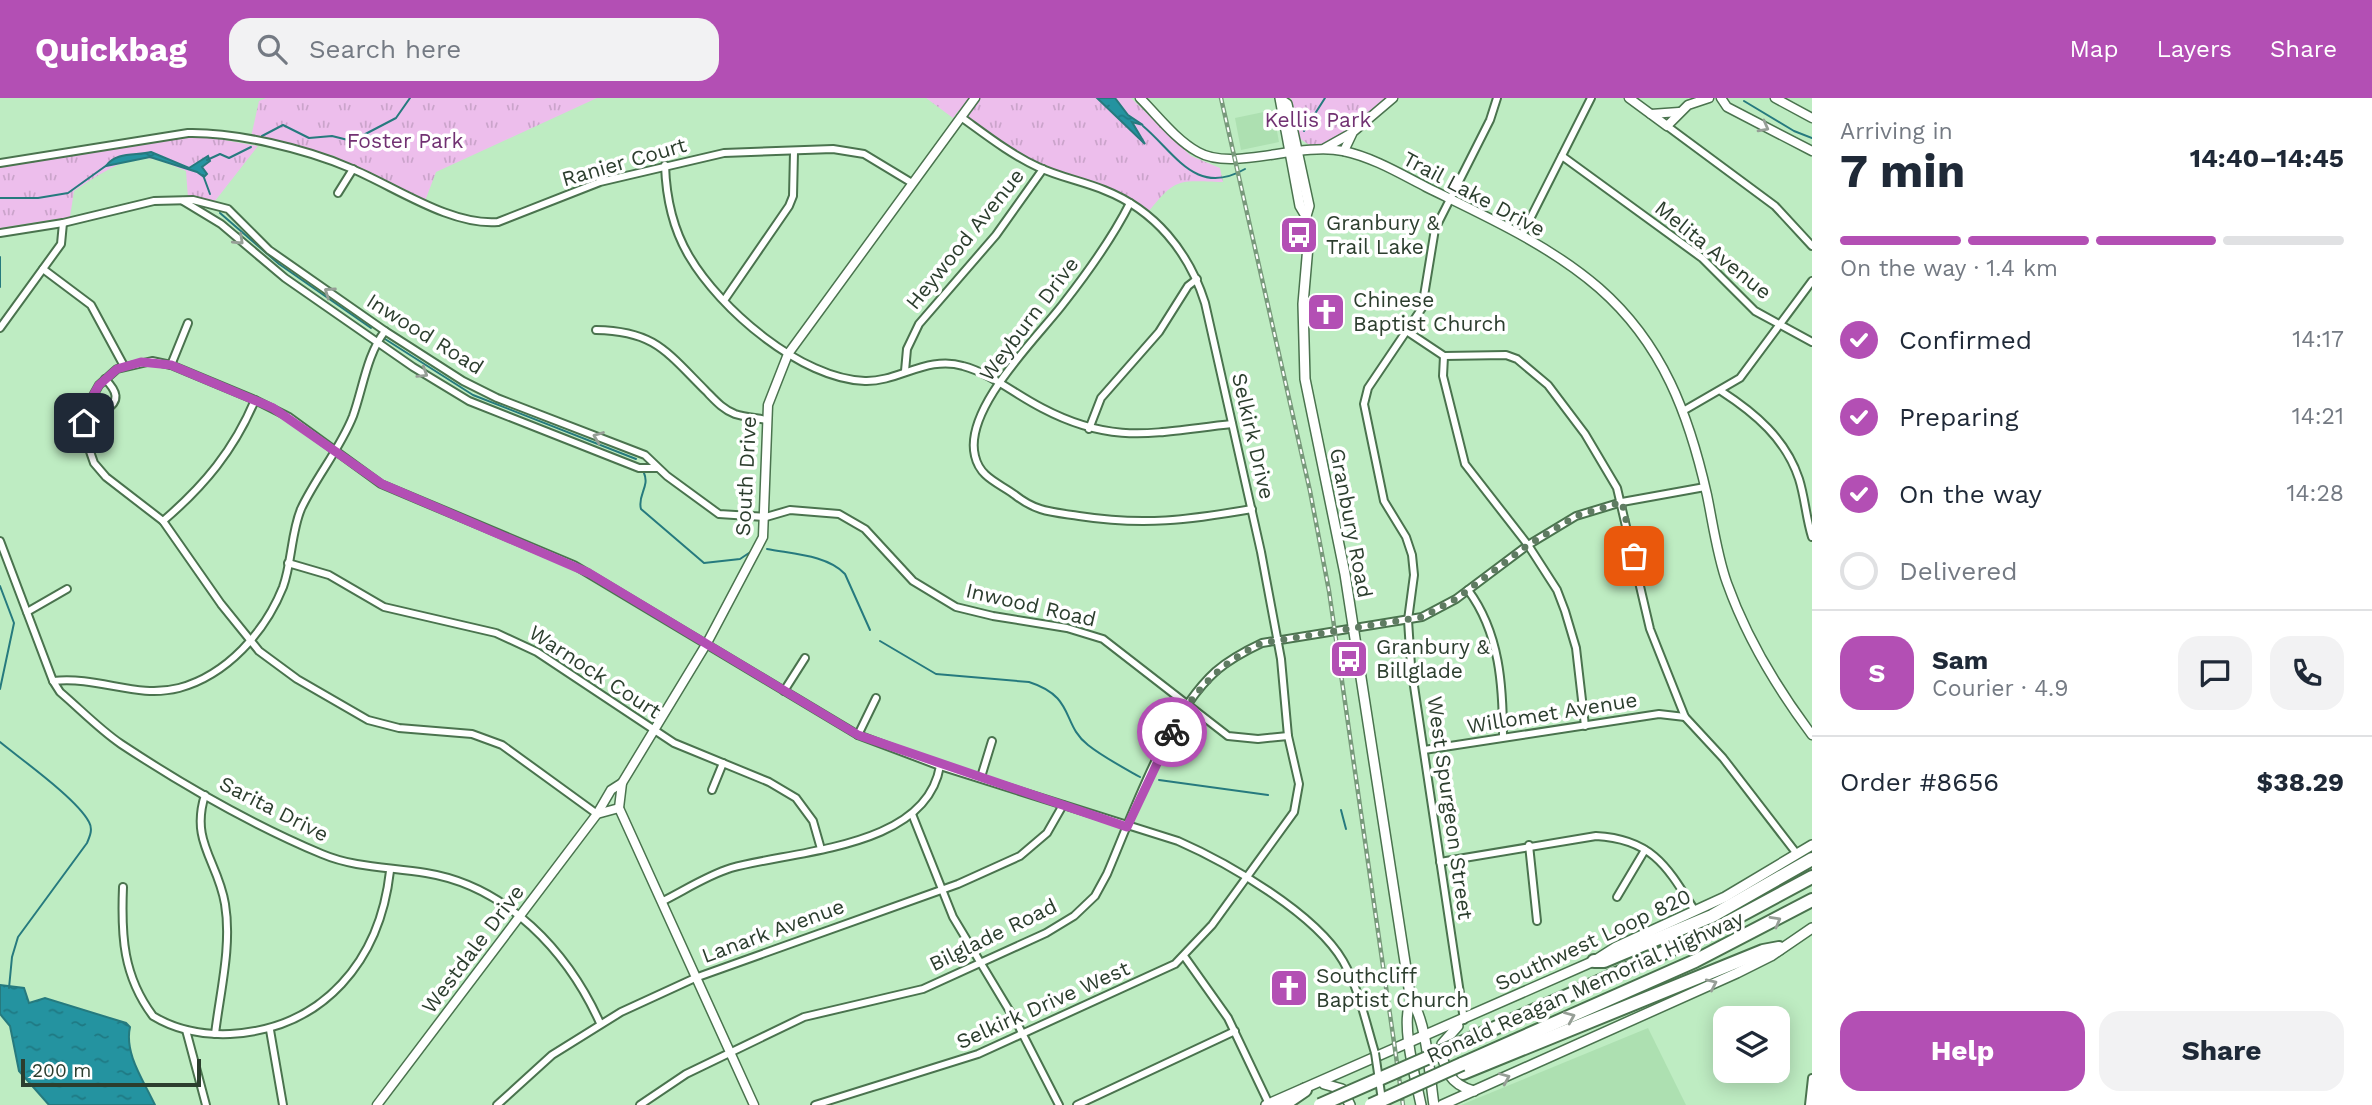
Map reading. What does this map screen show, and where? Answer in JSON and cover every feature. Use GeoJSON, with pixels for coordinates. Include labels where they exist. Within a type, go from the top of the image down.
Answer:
{"type":"FeatureCollection","features":[{"type":"Feature","properties":{"kind":"highway"},"geometry":{"type":"LineString","coordinates":[[1594,961],[1604,961],[1712,916],[1812,859]]}},
{"type":"Feature","properties":{"kind":"highway","name":"Ronald Reagan Memorial Highway"},"geometry":{"type":"LineString","coordinates":[[1320,1105],[1706,934],[1812,877]]}},
{"type":"Feature","properties":{"kind":"highway","name":"Ronald Reagan Memorial Highway"},"geometry":{"type":"LineString","coordinates":[[1371,1105],[1445,1072],[1463,1068],[1695,961],[1812,900]]}},
{"type":"Feature","properties":{"kind":"highway"},"geometry":{"type":"LineString","coordinates":[[1463,1068],[1779,947]]}},
{"type":"Feature","properties":{"kind":"highway"},"geometry":{"type":"LineString","coordinates":[[1283,1105],[1305,1090]]}},
{"type":"Feature","properties":{"kind":"main road","name":"Granbury Road"},"geometry":{"type":"LineString","coordinates":[[1281,99],[1279,105],[1294,150],[1300,206],[1306,216],[1305,379],[1353,628],[1411,1002],[1416,1007],[1423,1038],[1434,1105]]}},
{"type":"Feature","properties":{"kind":"main road","name":"Southwest Loop 820"},"geometry":{"type":"LineString","coordinates":[[1267,1105],[1594,961],[1616,947],[1695,911],[1812,845]]}},
{"type":"Feature","properties":{"kind":"main road"},"geometry":{"type":"LineString","coordinates":[[1442,1105],[1719,981],[1771,956],[1779,947],[1811,932]]}},
{"type":"Feature","properties":{"kind":"main road","name":"Granbury Road"},"geometry":{"type":"LineString","coordinates":[[1411,1002],[1407,1009],[1420,1105]]}},
{"type":"Feature","properties":{"kind":"main road"},"geometry":{"type":"LineString","coordinates":[[1474,1016],[1450,1033],[1442,1048],[1444,1067],[1451,1079],[1475,1091]]}},
{"type":"Feature","properties":{"kind":"main road"},"geometry":{"type":"LineString","coordinates":[[1321,1083],[1342,1089],[1350,1105]]}},
{"type":"Feature","properties":{"kind":"street","name":"South Drive"},"geometry":{"type":"LineString","coordinates":[[619,808],[618,796],[622,783],[708,643],[763,537],[766,517],[767,420],[772,389],[788,354],[975,98]]}},
{"type":"Feature","properties":{"kind":"street","name":"Trail Lake Drive"},"geometry":{"type":"LineString","coordinates":[[1140,98],[1188,145],[1210,158],[1231,161],[1294,150],[1322,149],[1344,151],[1374,161],[1522,235],[1597,287],[1623,312],[1672,383],[1704,486],[1726,580],[1754,647],[1786,700],[1812,734]]}},
{"type":"Feature","properties":{"kind":"street"},"geometry":{"type":"LineString","coordinates":[[1322,149],[1353,132],[1393,98]]}},
{"type":"Feature","properties":{"kind":"street","name":"West Spurgeon Street"},"geometry":{"type":"LineString","coordinates":[[1464,1020],[1412,674],[1408,620],[1414,575],[1412,555],[1406,537],[1384,501],[1364,404],[1368,388],[1408,332],[1424,302],[1433,237],[1490,120],[1497,98]]}},
{"type":"Feature","properties":{"kind":"street"},"geometry":{"type":"LineString","coordinates":[[1522,235],[1591,98]]}},
{"type":"Feature","properties":{"kind":"street"},"geometry":{"type":"LineString","coordinates":[[1629,98],[1640,101],[1651,114],[1783,213],[1812,246]]}},
{"type":"Feature","properties":{"kind":"street"},"geometry":{"type":"LineString","coordinates":[[1667,126],[1679,112],[1693,103],[1709,98]]}},
{"type":"Feature","properties":{"kind":"street"},"geometry":{"type":"LineString","coordinates":[[1721,98],[1727,107],[1812,151]]}},
{"type":"Feature","properties":{"kind":"street"},"geometry":{"type":"LineString","coordinates":[[1775,98],[1812,118]]}},
{"type":"Feature","properties":{"kind":"street"},"geometry":{"type":"LineString","coordinates":[[1651,114],[1679,112]]}},
{"type":"Feature","properties":{"kind":"street","name":"Selkirk Drive"},"geometry":{"type":"LineString","coordinates":[[961,117],[1012,153],[1043,170],[1105,190],[1130,203],[1172,239],[1197,279],[1252,509],[1278,640],[1288,736],[1299,784],[1298,801],[1286,825],[1247,877]]}},
{"type":"Feature","properties":{"kind":"street"},"geometry":{"type":"LineString","coordinates":[[1344,151],[1353,132]]}},
{"type":"Feature","properties":{"kind":"street","name":"Ranier Court"},"geometry":{"type":"LineString","coordinates":[[0,163],[195,133],[301,152],[353,169],[458,218],[482,224],[499,222],[600,182],[724,153],[832,149],[864,154],[912,183]]}},
{"type":"Feature","properties":{"kind":"street"},"geometry":{"type":"LineString","coordinates":[[725,299],[789,206],[793,195],[794,152]]}},
{"type":"Feature","properties":{"kind":"street","name":"Melita Avenue"},"geometry":{"type":"LineString","coordinates":[[1562,156],[1702,258],[1755,311],[1812,342]]}},
{"type":"Feature","properties":{"kind":"street"},"geometry":{"type":"LineString","coordinates":[[665,165],[674,222],[688,255],[706,281],[771,344],[820,370],[852,380],[869,381],[905,370],[950,363],[970,368],[1044,409],[1089,429],[1134,434],[1232,424]]}},
{"type":"Feature","properties":{"kind":"street"},"geometry":{"type":"LineString","coordinates":[[338,193],[353,169]]}},
{"type":"Feature","properties":{"kind":"street","name":"Heywood Avenue"},"geometry":{"type":"LineString","coordinates":[[905,370],[907,349],[919,324],[996,236],[1043,170]]}},
{"type":"Feature","properties":{"kind":"street","name":"Inwood Road"},"geometry":{"type":"LineString","coordinates":[[0,233],[63,223],[154,201],[209,202],[228,209],[269,250],[385,331],[463,381],[497,398],[645,454],[657,468],[719,514],[766,517],[790,510],[839,514],[865,529],[913,581],[956,607],[1067,628],[1103,639],[1134,660],[1185,706],[1228,736],[1258,739],[1288,736]]}},
{"type":"Feature","properties":{"kind":"street","name":"Inwood Road"},"geometry":{"type":"LineString","coordinates":[[183,201],[206,214],[285,278],[378,340],[413,367],[469,401],[639,468],[657,468]]}},
{"type":"Feature","properties":{"kind":"street"},"geometry":{"type":"LineString","coordinates":[[206,214],[209,202]]}},
{"type":"Feature","properties":{"kind":"street","name":"Weyburn Drive"},"geometry":{"type":"LineString","coordinates":[[1130,203],[1108,243],[999,384],[975,434],[975,458],[987,477],[1026,505],[1119,522],[1149,523],[1252,509]]}},
{"type":"Feature","properties":{"kind":"street"},"geometry":{"type":"LineString","coordinates":[[0,328],[63,241],[63,223]]}},
{"type":"Feature","properties":{"kind":"street"},"geometry":{"type":"LineString","coordinates":[[43,269],[91,305],[124,366]]}},
{"type":"Feature","properties":{"kind":"street"},"geometry":{"type":"LineString","coordinates":[[1089,429],[1101,398],[1159,332],[1188,286],[1197,279]]}},
{"type":"Feature","properties":{"kind":"street"},"geometry":{"type":"LineString","coordinates":[[1682,411],[1721,391],[1746,371],[1812,281]]}},
{"type":"Feature","properties":{"kind":"street"},"geometry":{"type":"LineString","coordinates":[[171,365],[188,323]]}},
{"type":"Feature","properties":{"kind":"street"},"geometry":{"type":"LineString","coordinates":[[596,330],[632,331],[644,337],[676,360],[721,406],[735,414],[767,420]]}},
{"type":"Feature","properties":{"kind":"street"},"geometry":{"type":"LineString","coordinates":[[53,681],[85,679],[156,693],[197,682],[215,673],[250,641],[274,604],[288,563],[300,513],[349,426],[378,340],[385,331]]}},
{"type":"Feature","properties":{"kind":"street"},"geometry":{"type":"LineString","coordinates":[[1408,332],[1444,356],[1506,355],[1528,366],[1548,385],[1585,434],[1609,470],[1622,502],[1650,629],[1685,717],[1723,758],[1797,855]]}},
{"type":"Feature","properties":{"kind":"street"},"geometry":{"type":"LineString","coordinates":[[1444,356],[1443,376],[1465,464],[1528,545],[1557,590],[1572,632],[1585,726]]}},
{"type":"Feature","properties":{"kind":"street"},"geometry":{"type":"LineString","coordinates":[[754,1105],[619,808],[597,814],[502,745],[472,733],[400,728],[361,718],[298,679],[250,641],[163,521],[106,477],[94,463],[85,437],[88,407],[105,379],[124,366],[152,361],[171,365],[255,400],[289,417],[382,484],[573,565],[708,643],[858,735],[940,766],[1178,841],[1214,857],[1247,877],[1312,925],[1337,953],[1352,980],[1375,1053],[1383,1105]]}},
{"type":"Feature","properties":{"kind":"street"},"geometry":{"type":"LineString","coordinates":[[88,407],[105,410],[113,406],[117,397],[116,390],[105,379]]}},
{"type":"Feature","properties":{"kind":"street"},"geometry":{"type":"LineString","coordinates":[[1721,391],[1762,422],[1782,444],[1799,480],[1812,537]]}},
{"type":"Feature","properties":{"kind":"street"},"geometry":{"type":"LineString","coordinates":[[163,521],[215,471],[242,432],[255,400]]}},
{"type":"Feature","properties":{"kind":"street"},"geometry":{"type":"LineString","coordinates":[[639,468],[645,454]]}},
{"type":"Feature","properties":{"kind":"street","name":"Bilglade Road"},"geometry":{"type":"LineString","coordinates":[[640,1105],[687,1074],[804,1017],[895,998],[981,963],[1046,933],[1074,916],[1095,896],[1185,706],[1217,670],[1237,655],[1262,643],[1408,620],[1434,612],[1528,545],[1576,516],[1622,502],[1704,486]]}},
{"type":"Feature","properties":{"kind":"street","name":"Sarita Drive"},"geometry":{"type":"LineString","coordinates":[[0,541],[53,681],[60,692],[119,743],[205,795],[333,859],[390,871],[447,878],[486,894],[520,917],[554,948],[583,987],[600,1023]]}},
{"type":"Feature","properties":{"kind":"street","name":"Warnock Court"},"geometry":{"type":"LineString","coordinates":[[288,563],[329,575],[384,607],[467,625],[537,652],[654,731],[796,798],[813,821],[821,849]]}},
{"type":"Feature","properties":{"kind":"street"},"geometry":{"type":"LineString","coordinates":[[27,612],[67,589]]}},
{"type":"Feature","properties":{"kind":"street"},"geometry":{"type":"LineString","coordinates":[[1468,590],[1490,628],[1497,656],[1503,701],[1503,737]]}},
{"type":"Feature","properties":{"kind":"street"},"geometry":{"type":"LineString","coordinates":[[784,691],[805,658]]}},
{"type":"Feature","properties":{"kind":"street"},"geometry":{"type":"LineString","coordinates":[[858,735],[876,698]]}},
{"type":"Feature","properties":{"kind":"street","name":"Willomet Avenue"},"geometry":{"type":"LineString","coordinates":[[1424,750],[1659,715],[1685,717]]}},
{"type":"Feature","properties":{"kind":"street"},"geometry":{"type":"LineString","coordinates":[[981,778],[992,741]]}},
{"type":"Feature","properties":{"kind":"street"},"geometry":{"type":"LineString","coordinates":[[712,790],[723,763]]}},
{"type":"Feature","properties":{"kind":"street"},"geometry":{"type":"LineString","coordinates":[[663,901],[728,869],[821,849],[878,832],[912,814],[927,801],[940,766]]}},
{"type":"Feature","properties":{"kind":"street","name":"Westdale Drive"},"geometry":{"type":"LineString","coordinates":[[377,1105],[597,814],[611,790],[622,783]]}},
{"type":"Feature","properties":{"kind":"street"},"geometry":{"type":"LineString","coordinates":[[205,795],[198,826],[225,902],[226,922],[215,1034]]}},
{"type":"Feature","properties":{"kind":"street","name":"Lanark Avenue"},"geometry":{"type":"LineString","coordinates":[[497,1105],[540,1064],[600,1023],[695,978],[941,890],[1020,856],[1047,833],[1063,804]]}},
{"type":"Feature","properties":{"kind":"street"},"geometry":{"type":"LineString","coordinates":[[912,814],[941,890],[1059,1105]]}},
{"type":"Feature","properties":{"kind":"street"},"geometry":{"type":"LineString","coordinates":[[1440,862],[1529,845],[1596,836],[1628,840],[1665,863],[1695,911]]}},
{"type":"Feature","properties":{"kind":"street"},"geometry":{"type":"LineString","coordinates":[[1529,845],[1537,921]]}},
{"type":"Feature","properties":{"kind":"street"},"geometry":{"type":"LineString","coordinates":[[1617,897],[1645,850]]}},
{"type":"Feature","properties":{"kind":"street"},"geometry":{"type":"LineString","coordinates":[[123,887],[122,946],[125,962],[139,995],[153,1016],[186,1030],[215,1034],[270,1030],[331,995],[367,952],[383,915],[390,871]]}},
{"type":"Feature","properties":{"kind":"street","name":"Selkirk Drive West"},"geometry":{"type":"LineString","coordinates":[[815,1105],[938,1069],[1160,973],[1184,956],[1247,877]]}},
{"type":"Feature","properties":{"kind":"street"},"geometry":{"type":"LineString","coordinates":[[1184,956],[1217,999],[1235,1031],[1267,1105]]}},
{"type":"Feature","properties":{"kind":"street"},"geometry":{"type":"LineString","coordinates":[[186,1030],[206,1105]]}},
{"type":"Feature","properties":{"kind":"street"},"geometry":{"type":"LineString","coordinates":[[270,1030],[283,1105]]}},
{"type":"Feature","properties":{"kind":"street"},"geometry":{"type":"LineString","coordinates":[[1077,1105],[1235,1031]]}},
{"type":"Feature","properties":{"kind":"street"},"geometry":{"type":"LineString","coordinates":[[1809,1105],[1812,1078]]}},
{"type":"Feature","properties":{"kind":"shaded area"},"geometry":{"type":"Polygon","coordinates":[[[1273,110],[1279,142],[1241,150],[1235,118],[1273,110]]]}},
{"type":"Feature","properties":{"kind":"shaded area"},"geometry":{"type":"Polygon","coordinates":[[[1648,1028],[1686,1105],[1461,1105],[1648,1028]]]}},
{"type":"Feature","properties":{"kind":"green space","name":"Foster Park"},"geometry":{"type":"Polygon","coordinates":[[[266,98],[597,98],[436,172],[425,201],[334,156],[251,137],[259,101],[266,98]]]}},
{"type":"Feature","properties":{"kind":"green space"},"geometry":{"type":"Polygon","coordinates":[[[926,98],[1131,98],[1191,156],[1220,168],[1223,182],[1180,183],[1166,192],[1149,211],[1113,191],[1026,158],[959,110],[953,118],[926,98]]]}},
{"type":"Feature","properties":{"kind":"green space","name":"Kellis Park"},"geometry":{"type":"Polygon","coordinates":[[[1291,98],[1388,98],[1345,134],[1320,145],[1308,144],[1298,136],[1291,98]]]}},
{"type":"Feature","properties":{"kind":"green space"},"geometry":{"type":"Polygon","coordinates":[[[197,135],[258,146],[215,201],[188,198],[186,171],[161,161],[138,159],[115,166],[74,191],[70,217],[0,228],[0,167],[197,135]]]}},
{"type":"Feature","properties":{"kind":"water"},"geometry":{"type":"Polygon","coordinates":[[[1097,98],[1115,98],[1128,115],[1143,125],[1132,122],[1145,144],[1097,98]]]}},
{"type":"Feature","properties":{"kind":"water"},"geometry":{"type":"Polygon","coordinates":[[[151,152],[189,168],[208,156],[210,161],[202,167],[207,174],[204,177],[197,172],[150,157],[106,166],[121,156],[151,152]]]}},
{"type":"Feature","properties":{"kind":"water"},"geometry":{"type":"Polygon","coordinates":[[[0,985],[24,988],[29,1003],[45,998],[126,1023],[130,1027],[132,1057],[155,1105],[49,1105],[19,1071],[10,1026],[0,1014],[0,985]]]}},
{"type":"Feature","properties":{"kind":"waterway"},"geometry":{"type":"LineString","coordinates":[[262,136],[283,125],[309,138],[332,136],[352,141],[396,118],[410,98]]}},
{"type":"Feature","properties":{"kind":"waterway"},"geometry":{"type":"LineString","coordinates":[[1304,131],[1325,98]]}},
{"type":"Feature","properties":{"kind":"waterway"},"geometry":{"type":"LineString","coordinates":[[1744,101],[1794,131],[1812,138]]}},
{"type":"Feature","properties":{"kind":"waterway"},"geometry":{"type":"LineString","coordinates":[[1143,126],[1177,159],[1200,175],[1213,178],[1228,176],[1245,169]]}},
{"type":"Feature","properties":{"kind":"waterway"},"geometry":{"type":"LineString","coordinates":[[207,160],[220,154],[229,158],[251,147]]}},
{"type":"Feature","properties":{"kind":"waterway"},"geometry":{"type":"LineString","coordinates":[[0,198],[38,198],[68,193],[107,165]]}},
{"type":"Feature","properties":{"kind":"waterway"},"geometry":{"type":"LineString","coordinates":[[203,175],[210,194]]}},
{"type":"Feature","properties":{"kind":"waterway"},"geometry":{"type":"LineString","coordinates":[[220,213],[279,264],[371,328]]}},
{"type":"Feature","properties":{"kind":"waterway"},"geometry":{"type":"LineString","coordinates":[[0,257],[0,287]]}},
{"type":"Feature","properties":{"kind":"waterway"},"geometry":{"type":"LineString","coordinates":[[385,339],[473,395],[636,459]]}},
{"type":"Feature","properties":{"kind":"waterway"},"geometry":{"type":"LineString","coordinates":[[644,473],[646,483],[641,509],[704,563],[740,559],[752,551]]}},
{"type":"Feature","properties":{"kind":"waterway"},"geometry":{"type":"LineString","coordinates":[[767,549],[809,556],[838,568],[845,574],[870,630]]}},
{"type":"Feature","properties":{"kind":"waterway"},"geometry":{"type":"LineString","coordinates":[[0,586],[14,623],[0,689]]}},
{"type":"Feature","properties":{"kind":"waterway"},"geometry":{"type":"LineString","coordinates":[[880,641],[936,674],[1029,682],[1044,688],[1061,703],[1074,728],[1088,745],[1140,777]]}},
{"type":"Feature","properties":{"kind":"waterway"},"geometry":{"type":"LineString","coordinates":[[0,742],[73,802],[89,822],[91,830],[87,843],[18,937],[12,957],[9,988]]}},
{"type":"Feature","properties":{"kind":"waterway"},"geometry":{"type":"LineString","coordinates":[[1159,780],[1268,795]]}},
{"type":"Feature","properties":{"kind":"waterway"},"geometry":{"type":"LineString","coordinates":[[1341,810],[1346,829]]}},
{"type":"Feature","properties":{"kind":"railway"},"geometry":{"type":"LineString","coordinates":[[1221,98],[1310,491],[1329,591],[1403,1105]]}},
{"type":"Feature","properties":{"kind":"way so far"},"geometry":{"type":"LineString","coordinates":[[1172,732],[1185,706],[1201,686],[1237,655],[1262,643],[1422,617],[1456,599],[1528,545],[1576,516],[1622,502],[1634,556]]}},
{"type":"Feature","properties":{"kind":"place","name":"Granbury & Trail Lake"},"geometry":{"type":"Point","coordinates":[1299,235]}},
{"type":"Feature","properties":{"kind":"place","name":"Chinese Baptist Church"},"geometry":{"type":"Point","coordinates":[1326,312]}},
{"type":"Feature","properties":{"kind":"place","name":"Granbury & Billglade"},"geometry":{"type":"Point","coordinates":[1349,659]}},
{"type":"Feature","properties":{"kind":"place","name":"Southcliff Baptist Church"},"geometry":{"type":"Point","coordinates":[1289,988]}},
{"type":"Feature","properties":{"kind":"route"},"geometry":{"type":"LineString","coordinates":[[84,423],[89,403],[99,385],[117,369],[152,361],[171,365],[289,417],[382,484],[589,573],[858,735],[940,766],[1127,827],[1172,732]]}}]}
